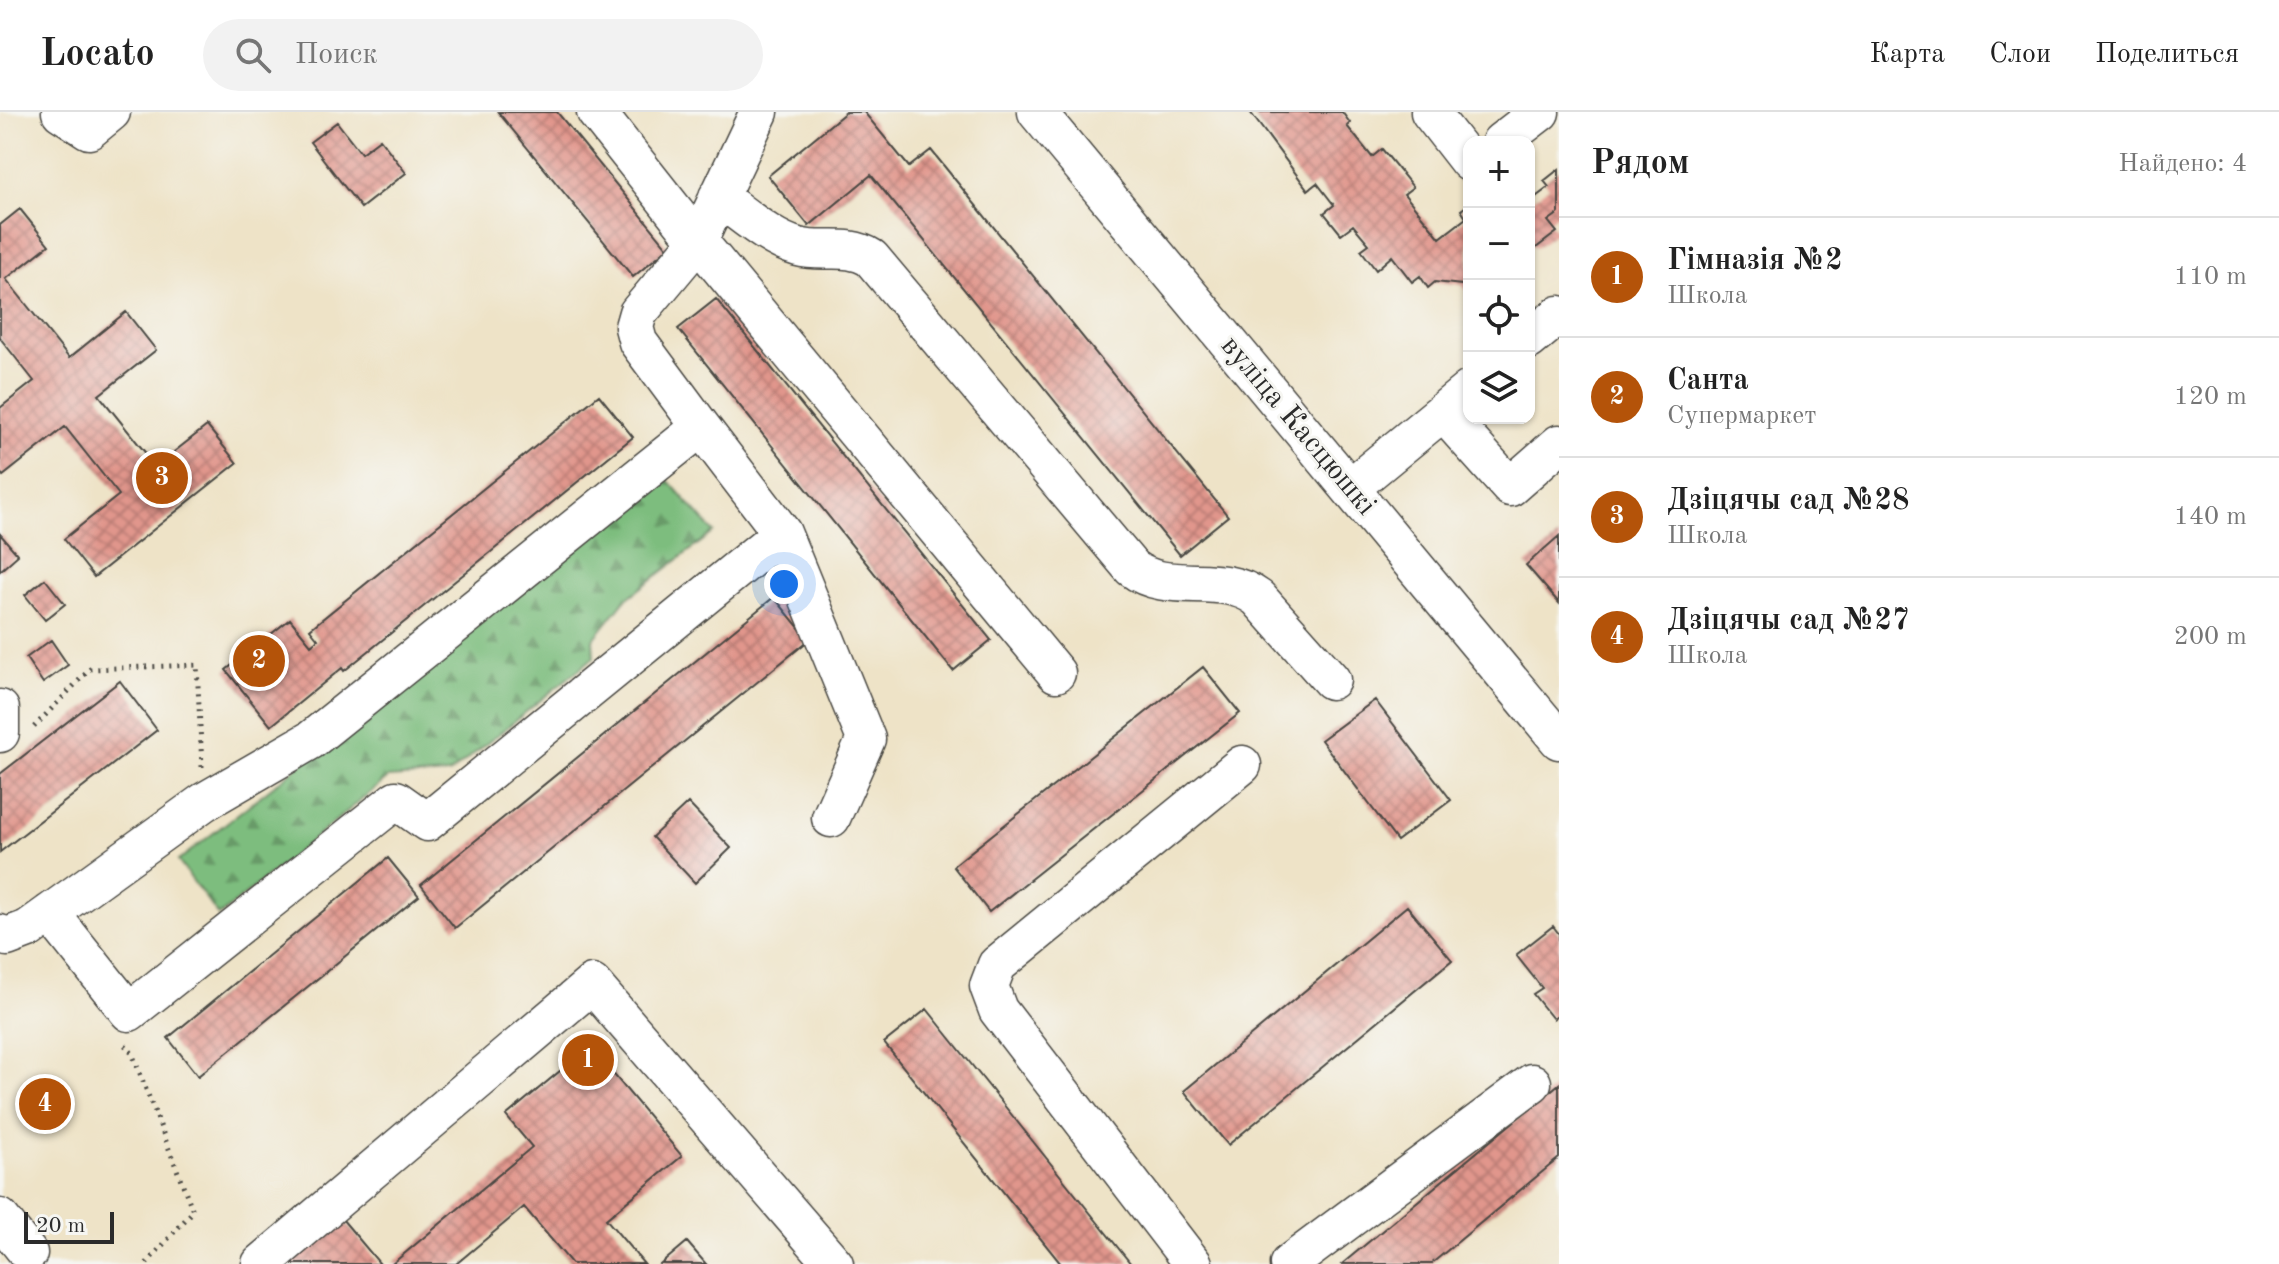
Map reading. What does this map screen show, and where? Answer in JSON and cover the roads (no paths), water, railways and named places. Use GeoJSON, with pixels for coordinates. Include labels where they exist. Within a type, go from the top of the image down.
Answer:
{"type":"FeatureCollection","features":[{"type":"Feature","properties":{"kind":"street"},"geometry":{"type":"LineString","coordinates":[[61,112],[89,130],[111,112]]}},
{"type":"Feature","properties":{"kind":"street"},"geometry":{"type":"LineString","coordinates":[[596,112],[698,241],[1056,673]]}},
{"type":"Feature","properties":{"kind":"street"},"geometry":{"type":"LineString","coordinates":[[759,112],[698,241],[638,313],[634,327],[638,342],[782,533],[866,739],[831,818]]}},
{"type":"Feature","properties":{"kind":"street","name":"вуліца Касцюшкі"},"geometry":{"type":"LineString","coordinates":[[1037,112],[1559,740]]}},
{"type":"Feature","properties":{"kind":"street"},"geometry":{"type":"LineString","coordinates":[[1430,112],[1463,154]]}},
{"type":"Feature","properties":{"kind":"street"},"geometry":{"type":"LineString","coordinates":[[1509,136],[1540,112]]}},
{"type":"Feature","properties":{"kind":"street"},"geometry":{"type":"LineString","coordinates":[[718,197],[778,238],[800,248],[851,248],[871,258],[1132,568],[1143,577],[1158,580],[1245,588],[1258,598],[1331,680]]}},
{"type":"Feature","properties":{"kind":"street"},"geometry":{"type":"LineString","coordinates":[[1535,335],[1559,315]]}},
{"type":"Feature","properties":{"kind":"street"},"geometry":{"type":"LineString","coordinates":[[1350,488],[1456,401],[1510,487],[1559,444]]}},
{"type":"Feature","properties":{"kind":"street"},"geometry":{"type":"LineString","coordinates":[[0,934],[7,937],[28,929],[204,802],[311,740],[701,427]]}},
{"type":"Feature","properties":{"kind":"street"},"geometry":{"type":"LineString","coordinates":[[50,913],[129,1012],[396,800],[427,822],[782,533]]}},
{"type":"Feature","properties":{"kind":"street"},"geometry":{"type":"LineString","coordinates":[[1193,1264],[998,1010],[989,986],[997,965],[1242,765]]}},
{"type":"Feature","properties":{"kind":"street"},"geometry":{"type":"LineString","coordinates":[[261,1264],[592,984],[834,1264]]}},
{"type":"Feature","properties":{"kind":"street"},"geometry":{"type":"LineString","coordinates":[[1289,1264],[1532,1083]]}},
{"type":"Feature","properties":{"kind":"street"},"geometry":{"type":"LineString","coordinates":[[0,1218],[28,1253]]}},
{"type":"Feature","properties":{"kind":"place","name":"Дзіцячы сад №28"},"geometry":{"type":"Point","coordinates":[162,478]}},
{"type":"Feature","properties":{"kind":"place","name":"Санта"},"geometry":{"type":"Point","coordinates":[259,661]}},
{"type":"Feature","properties":{"kind":"place","name":"Гімназія №2"},"geometry":{"type":"Point","coordinates":[588,1060]}},
{"type":"Feature","properties":{"kind":"place","name":"Дзіцячы сад №27"},"geometry":{"type":"Point","coordinates":[45,1104]}}]}
